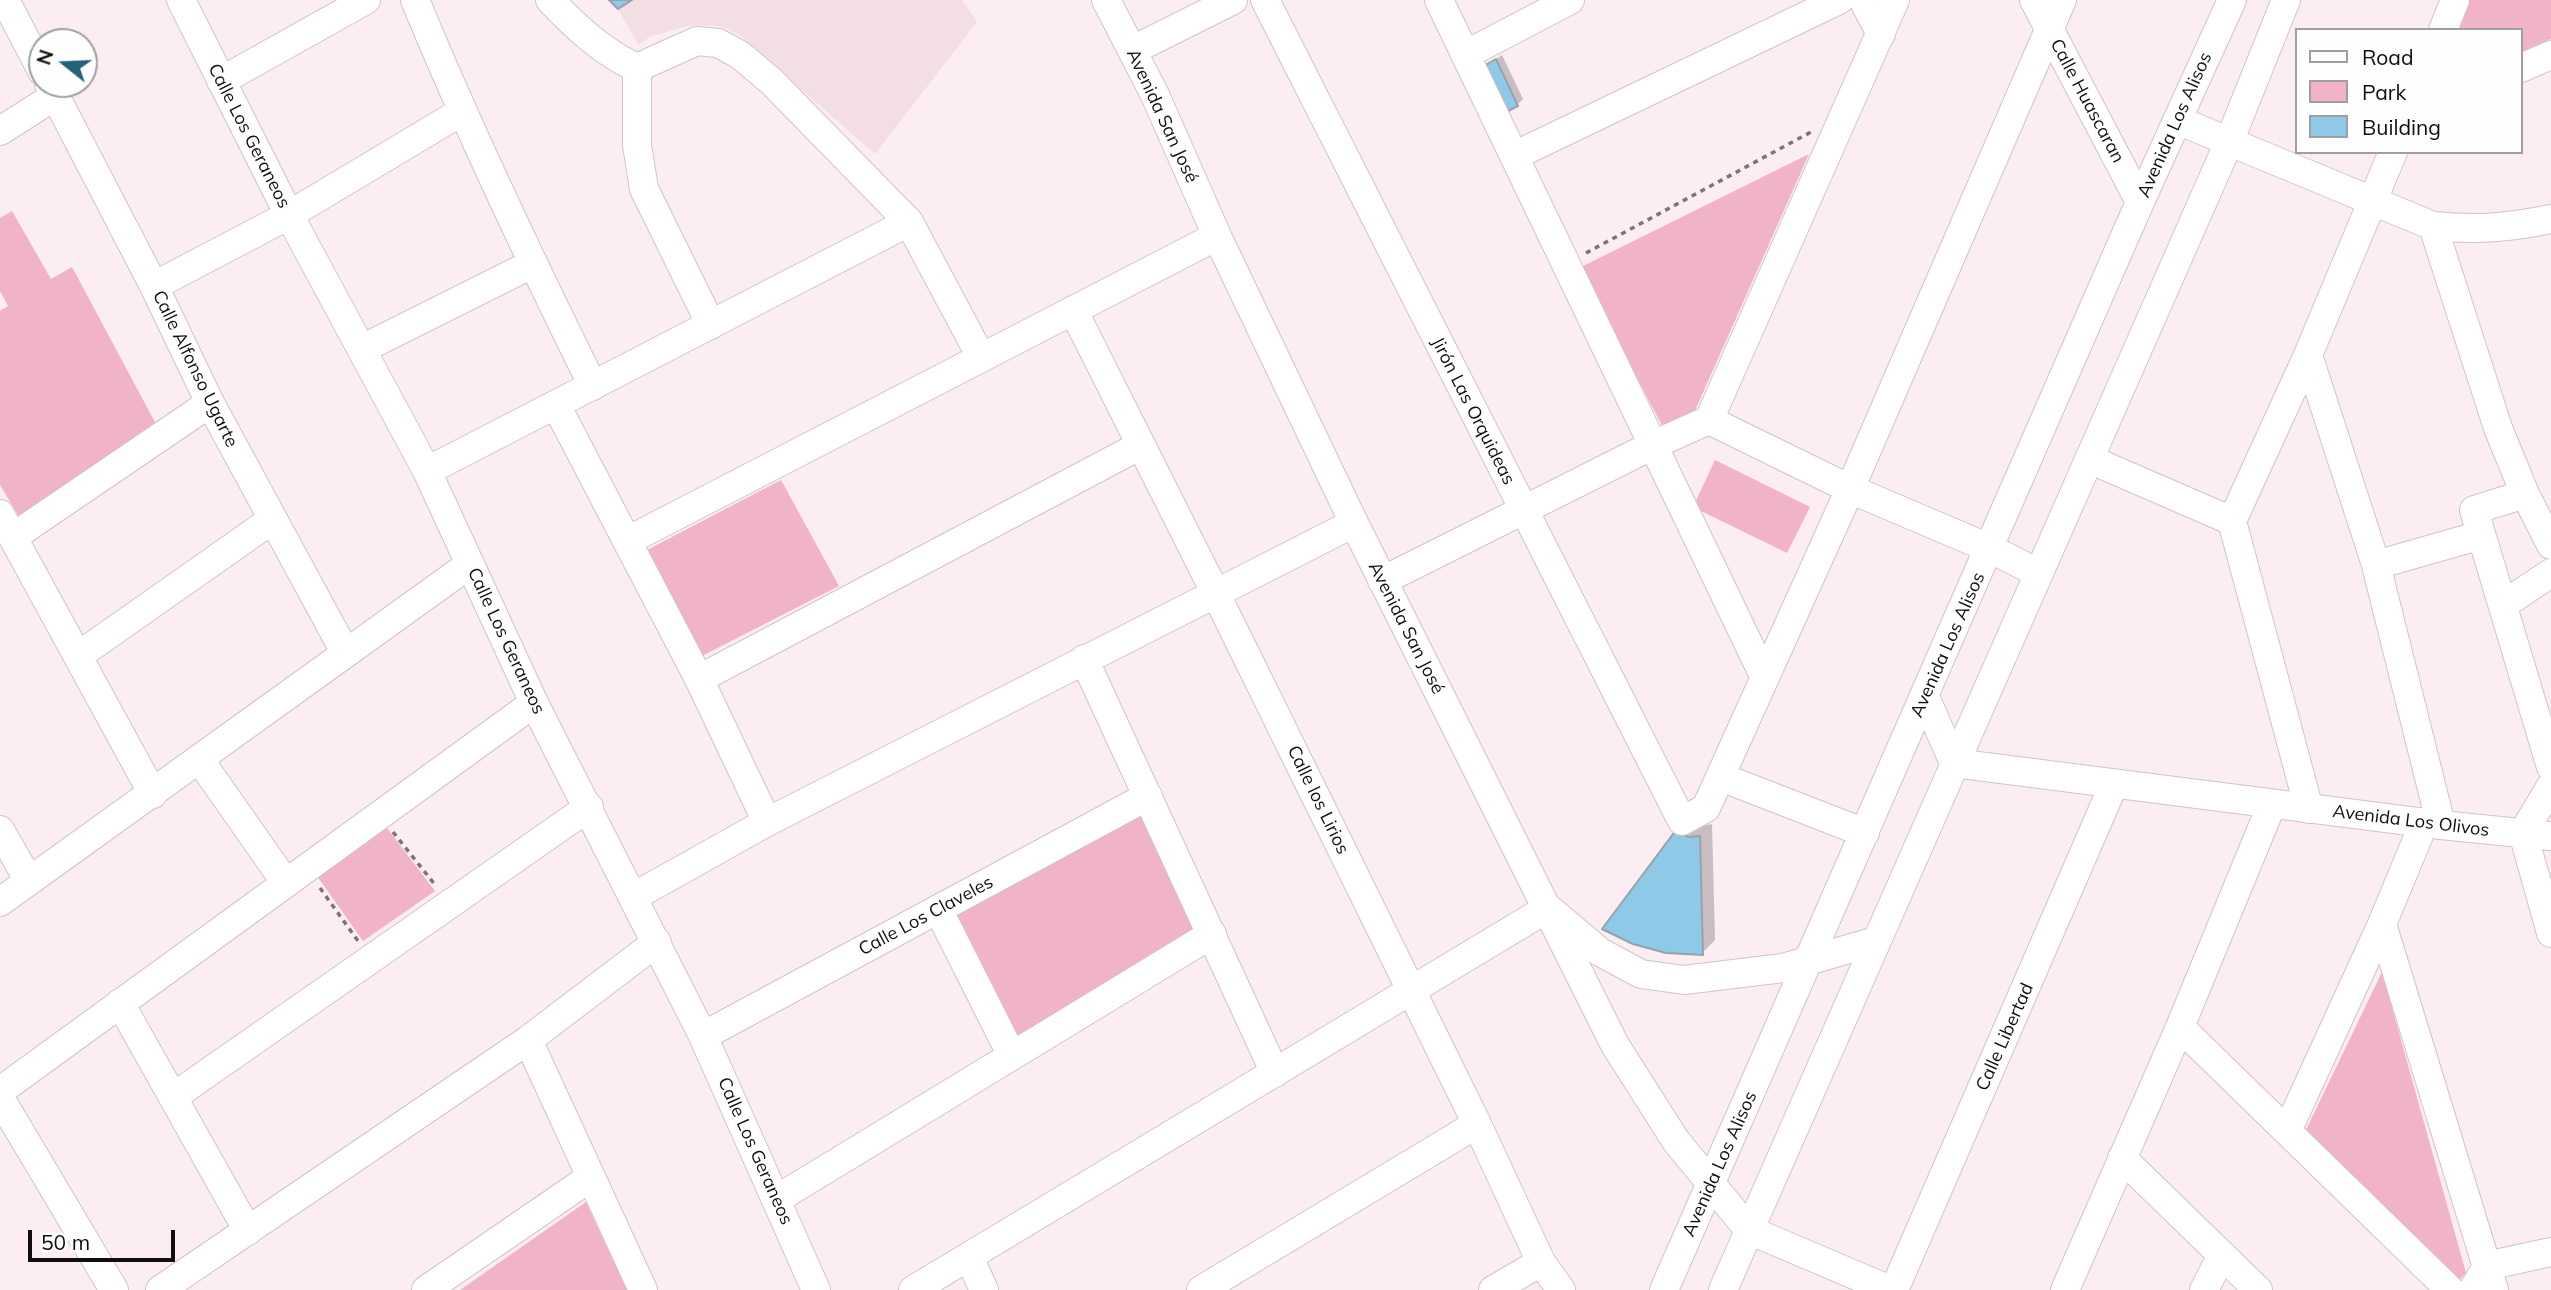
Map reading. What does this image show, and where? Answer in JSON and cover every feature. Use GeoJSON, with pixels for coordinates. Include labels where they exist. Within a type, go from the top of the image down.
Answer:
{"type":"FeatureCollection","features":[{"type":"Feature","properties":{"kind":"street"},"geometry":{"type":"LineString","coordinates":[[5,0],[28,44]]}},
{"type":"Feature","properties":{"kind":"street","name":"Calle Los Geraneos"},"geometry":{"type":"LineString","coordinates":[[181,0],[289,215],[428,471],[534,703],[635,896],[703,1036],[816,1290]]}},
{"type":"Feature","properties":{"kind":"street"},"geometry":{"type":"LineString","coordinates":[[221,81],[366,0]]}},
{"type":"Feature","properties":{"kind":"street"},"geometry":{"type":"LineString","coordinates":[[415,0],[461,112],[593,386]]}},
{"type":"Feature","properties":{"kind":"street"},"geometry":{"type":"LineString","coordinates":[[550,0],[588,37],[615,58],[637,68],[697,41],[718,43],[740,55],[771,81],[909,222],[981,357]]}},
{"type":"Feature","properties":{"kind":"street","name":"Avenida San José"},"geometry":{"type":"LineString","coordinates":[[1106,0],[1155,95],[1217,236],[1382,581],[1615,1045],[1656,1111],[1749,1230]]}},
{"type":"Feature","properties":{"kind":"street"},"geometry":{"type":"LineString","coordinates":[[1132,50],[1233,0]]}},
{"type":"Feature","properties":{"kind":"street","name":"Jirón Las Orquideas"},"geometry":{"type":"LineString","coordinates":[[1265,0],[1682,821],[1706,808],[1721,777]]}},
{"type":"Feature","properties":{"kind":"street"},"geometry":{"type":"LineString","coordinates":[[1439,0],[1765,678]]}},
{"type":"Feature","properties":{"kind":"street"},"geometry":{"type":"LineString","coordinates":[[1465,55],[1570,0]]}},
{"type":"Feature","properties":{"kind":"street"},"geometry":{"type":"LineString","coordinates":[[1514,156],[1839,0]]}},
{"type":"Feature","properties":{"kind":"street"},"geometry":{"type":"LineString","coordinates":[[1863,0],[1881,34]]}},
{"type":"Feature","properties":{"kind":"street"},"geometry":{"type":"LineString","coordinates":[[1382,581],[1653,445],[1709,420],[1895,0]]}},
{"type":"Feature","properties":{"kind":"street","name":"Calle Huascaran"},"geometry":{"type":"LineString","coordinates":[[2034,0],[2140,202]]}},
{"type":"Feature","properties":{"kind":"street"},"geometry":{"type":"LineString","coordinates":[[1865,832],[1721,777],[1850,489],[2062,0]]}},
{"type":"Feature","properties":{"kind":"street","name":"Avenida Los Alisos"},"geometry":{"type":"LineString","coordinates":[[1664,1290],[2140,202],[2232,0]]}},
{"type":"Feature","properties":{"kind":"street"},"geometry":{"type":"LineString","coordinates":[[1723,1290],[2229,142],[2286,0]]}},
{"type":"Feature","properties":{"kind":"street"},"geometry":{"type":"LineString","coordinates":[[2444,28],[2455,0]]}},
{"type":"Feature","properties":{"kind":"street"},"geometry":{"type":"LineString","coordinates":[[2523,67],[2551,55]]}},
{"type":"Feature","properties":{"kind":"street"},"geometry":{"type":"LineString","coordinates":[[637,68],[637,145],[644,189],[711,325]]}},
{"type":"Feature","properties":{"kind":"street"},"geometry":{"type":"LineString","coordinates":[[0,131],[42,98]]}},
{"type":"Feature","properties":{"kind":"street","name":"Calle Alfonso Ugarte"},"geometry":{"type":"LineString","coordinates":[[56,98],[154,286],[210,403],[345,652]]}},
{"type":"Feature","properties":{"kind":"street"},"geometry":{"type":"LineString","coordinates":[[154,286],[289,215],[461,112]]}},
{"type":"Feature","properties":{"kind":"street"},"geometry":{"type":"LineString","coordinates":[[2178,120],[2433,226],[2471,230],[2508,228],[2551,219]]}},
{"type":"Feature","properties":{"kind":"street"},"geometry":{"type":"LineString","coordinates":[[2309,809],[2232,521],[2308,355],[2392,154]]}},
{"type":"Feature","properties":{"kind":"street"},"geometry":{"type":"LineString","coordinates":[[428,471],[909,222]]}},
{"type":"Feature","properties":{"kind":"street"},"geometry":{"type":"LineString","coordinates":[[2433,226],[2498,428],[2525,494],[2551,545]]}},
{"type":"Feature","properties":{"kind":"street"},"geometry":{"type":"LineString","coordinates":[[627,541],[1217,236]]}},
{"type":"Feature","properties":{"kind":"street"},"geometry":{"type":"LineString","coordinates":[[362,349],[532,264]]}},
{"type":"Feature","properties":{"kind":"street","name":"Calle los Lirios"},"geometry":{"type":"LineString","coordinates":[[1073,310],[1477,1124],[1541,1262],[1561,1290]]}},
{"type":"Feature","properties":{"kind":"street"},"geometry":{"type":"LineString","coordinates":[[2288,1129],[2382,924],[2432,824],[2376,565],[2308,355]]}},
{"type":"Feature","properties":{"kind":"street"},"geometry":{"type":"LineString","coordinates":[[153,794],[7,526],[210,403]]}},
{"type":"Feature","properties":{"kind":"street"},"geometry":{"type":"LineString","coordinates":[[556,405],[699,679],[767,822]]}},
{"type":"Feature","properties":{"kind":"street"},"geometry":{"type":"LineString","coordinates":[[1709,420],[1850,489],[1990,549],[2038,573]]}},
{"type":"Feature","properties":{"kind":"street"},"geometry":{"type":"LineString","coordinates":[[699,679],[1141,446]]}},
{"type":"Feature","properties":{"kind":"street"},"geometry":{"type":"LineString","coordinates":[[2089,459],[2232,521]]}},
{"type":"Feature","properties":{"kind":"street"},"geometry":{"type":"LineString","coordinates":[[2525,494],[2474,510],[2551,768]]}},
{"type":"Feature","properties":{"kind":"street"},"geometry":{"type":"LineString","coordinates":[[78,656],[273,519]]}},
{"type":"Feature","properties":{"kind":"street"},"geometry":{"type":"LineString","coordinates":[[635,896],[767,822],[1354,523]]}},
{"type":"Feature","properties":{"kind":"street"},"geometry":{"type":"LineString","coordinates":[[2376,565],[2481,535]]}},
{"type":"Feature","properties":{"kind":"street"},"geometry":{"type":"LineString","coordinates":[[0,902],[470,564]]}},
{"type":"Feature","properties":{"kind":"street"},"geometry":{"type":"LineString","coordinates":[[2503,606],[2551,573]]}},
{"type":"Feature","properties":{"kind":"street"},"geometry":{"type":"LineString","coordinates":[[1084,659],[1275,1073]]}},
{"type":"Feature","properties":{"kind":"street"},"geometry":{"type":"LineString","coordinates":[[1925,697],[1954,763]]}},
{"type":"Feature","properties":{"kind":"street"},"geometry":{"type":"LineString","coordinates":[[0,1091],[534,703]]}},
{"type":"Feature","properties":{"kind":"street"},"geometry":{"type":"LineString","coordinates":[[200,759],[296,876]]}},
{"type":"Feature","properties":{"kind":"street","name":"Avenida Los Olivos"},"geometry":{"type":"LineString","coordinates":[[1954,763],[2309,809],[2551,836]]}},
{"type":"Feature","properties":{"kind":"street","name":"Calle Libertad"},"geometry":{"type":"LineString","coordinates":[[1892,1290],[2114,784]]}},
{"type":"Feature","properties":{"kind":"street"},"geometry":{"type":"LineString","coordinates":[[2551,786],[2523,833],[2551,933]]}},
{"type":"Feature","properties":{"kind":"street","name":"Calle Los Claveles"},"geometry":{"type":"LineString","coordinates":[[703,1036],[1148,796]]}},
{"type":"Feature","properties":{"kind":"street"},"geometry":{"type":"LineString","coordinates":[[2066,1290],[2180,1027],[2272,804]]}},
{"type":"Feature","properties":{"kind":"street"},"geometry":{"type":"LineString","coordinates":[[173,1097],[589,807]]}},
{"type":"Feature","properties":{"kind":"street"},"geometry":{"type":"LineString","coordinates":[[0,830],[29,881]]}},
{"type":"Feature","properties":{"kind":"street"},"geometry":{"type":"LineString","coordinates":[[913,1290],[1548,908],[1600,952],[1641,974],[1684,980],[1783,968],[1876,941]]}},
{"type":"Feature","properties":{"kind":"street"},"geometry":{"type":"LineString","coordinates":[[938,909],[1012,1056]]}},
{"type":"Feature","properties":{"kind":"street"},"geometry":{"type":"LineString","coordinates":[[2382,924],[2491,1278]]}},
{"type":"Feature","properties":{"kind":"street"},"geometry":{"type":"LineString","coordinates":[[777,1199],[1212,934]]}},
{"type":"Feature","properties":{"kind":"street"},"geometry":{"type":"LineString","coordinates":[[160,1290],[528,1040],[657,942]]}},
{"type":"Feature","properties":{"kind":"street"},"geometry":{"type":"LineString","coordinates":[[120,1003],[248,1231]]}},
{"type":"Feature","properties":{"kind":"street"},"geometry":{"type":"LineString","coordinates":[[2180,1027],[2288,1129],[2450,1290]]}},
{"type":"Feature","properties":{"kind":"street"},"geometry":{"type":"LineString","coordinates":[[528,1040],[643,1290]]}},
{"type":"Feature","properties":{"kind":"street"},"geometry":{"type":"LineString","coordinates":[[0,1098],[114,1290]]}},
{"type":"Feature","properties":{"kind":"street"},"geometry":{"type":"LineString","coordinates":[[1201,1290],[1477,1124]]}},
{"type":"Feature","properties":{"kind":"street"},"geometry":{"type":"LineString","coordinates":[[2122,1157],[2258,1290]]}},
{"type":"Feature","properties":{"kind":"street"},"geometry":{"type":"LineString","coordinates":[[426,1290],[591,1177]]}},
{"type":"Feature","properties":{"kind":"street"},"geometry":{"type":"LineString","coordinates":[[1749,1230],[1892,1290]]}},
{"type":"Feature","properties":{"kind":"street"},"geometry":{"type":"LineString","coordinates":[[2473,1290],[2491,1278],[2551,1252]]}},
{"type":"Feature","properties":{"kind":"street"},"geometry":{"type":"LineString","coordinates":[[2204,1290],[2222,1255]]}},
{"type":"Feature","properties":{"kind":"street"},"geometry":{"type":"LineString","coordinates":[[968,1257],[984,1290]]}},
{"type":"Feature","properties":{"kind":"street"},"geometry":{"type":"LineString","coordinates":[[1493,1290],[1541,1262]]}},
{"type":"Feature","properties":{"kind":"path"},"geometry":{"type":"LineString","coordinates":[[1566,264],[1812,131]]}},
{"type":"Feature","properties":{"kind":"path"},"geometry":{"type":"LineString","coordinates":[[380,815],[450,904]]}},
{"type":"Feature","properties":{"kind":"path"},"geometry":{"type":"LineString","coordinates":[[296,876],[371,960]]}},
{"type":"Feature","properties":{"kind":"shaded area"},"geometry":{"type":"Polygon","coordinates":[[[632,0],[962,0],[977,22],[875,154],[741,36],[727,29],[712,25],[688,26],[652,36],[638,44],[618,9],[632,0]]]}},
{"type":"Feature","properties":{"kind":"green space"},"geometry":{"type":"Polygon","coordinates":[[[2468,0],[2551,0],[2551,39],[2523,51],[2523,28],[2458,26],[2468,0]]]}},
{"type":"Feature","properties":{"kind":"green space"},"geometry":{"type":"Polygon","coordinates":[[[1809,154],[1693,415],[1664,429],[1579,268],[1809,154]]]}},
{"type":"Feature","properties":{"kind":"green space"},"geometry":{"type":"Polygon","coordinates":[[[12,211],[51,279],[72,267],[157,426],[20,518],[0,485],[0,311],[8,306],[0,291],[0,218],[12,211]]]}},
{"type":"Feature","properties":{"kind":"green space"},"geometry":{"type":"Polygon","coordinates":[[[1715,460],[1810,507],[1787,553],[1693,507],[1715,460]]]}},
{"type":"Feature","properties":{"kind":"green space"},"geometry":{"type":"Polygon","coordinates":[[[781,480],[839,586],[700,657],[645,551],[781,480]]]}},
{"type":"Feature","properties":{"kind":"green space"},"geometry":{"type":"Polygon","coordinates":[[[1144,808],[1200,931],[1002,1047],[935,920],[1144,808]]]}},
{"type":"Feature","properties":{"kind":"green space"},"geometry":{"type":"Polygon","coordinates":[[[384,824],[435,891],[363,941],[317,876],[384,824]]]}},
{"type":"Feature","properties":{"kind":"green space"},"geometry":{"type":"Polygon","coordinates":[[[2382,972],[2466,1273],[2454,1286],[2304,1134],[2382,972]]]}},
{"type":"Feature","properties":{"kind":"green space"},"geometry":{"type":"Polygon","coordinates":[[[586,1202],[627,1290],[460,1290],[586,1202]]]}},
{"type":"Feature","properties":{"kind":"building"},"geometry":{"type":"Polygon","coordinates":[[[609,0],[632,0],[618,9],[609,0]]]}},
{"type":"Feature","properties":{"kind":"building"},"geometry":{"type":"Polygon","coordinates":[[[1496,59],[1518,106],[1498,116],[1481,78],[1487,64],[1496,59]]]}},
{"type":"Feature","properties":{"kind":"building"},"geometry":{"type":"Polygon","coordinates":[[[1676,830],[1688,837],[1700,836],[1703,955],[1666,953],[1633,944],[1602,929],[1676,830]]]}}]}
